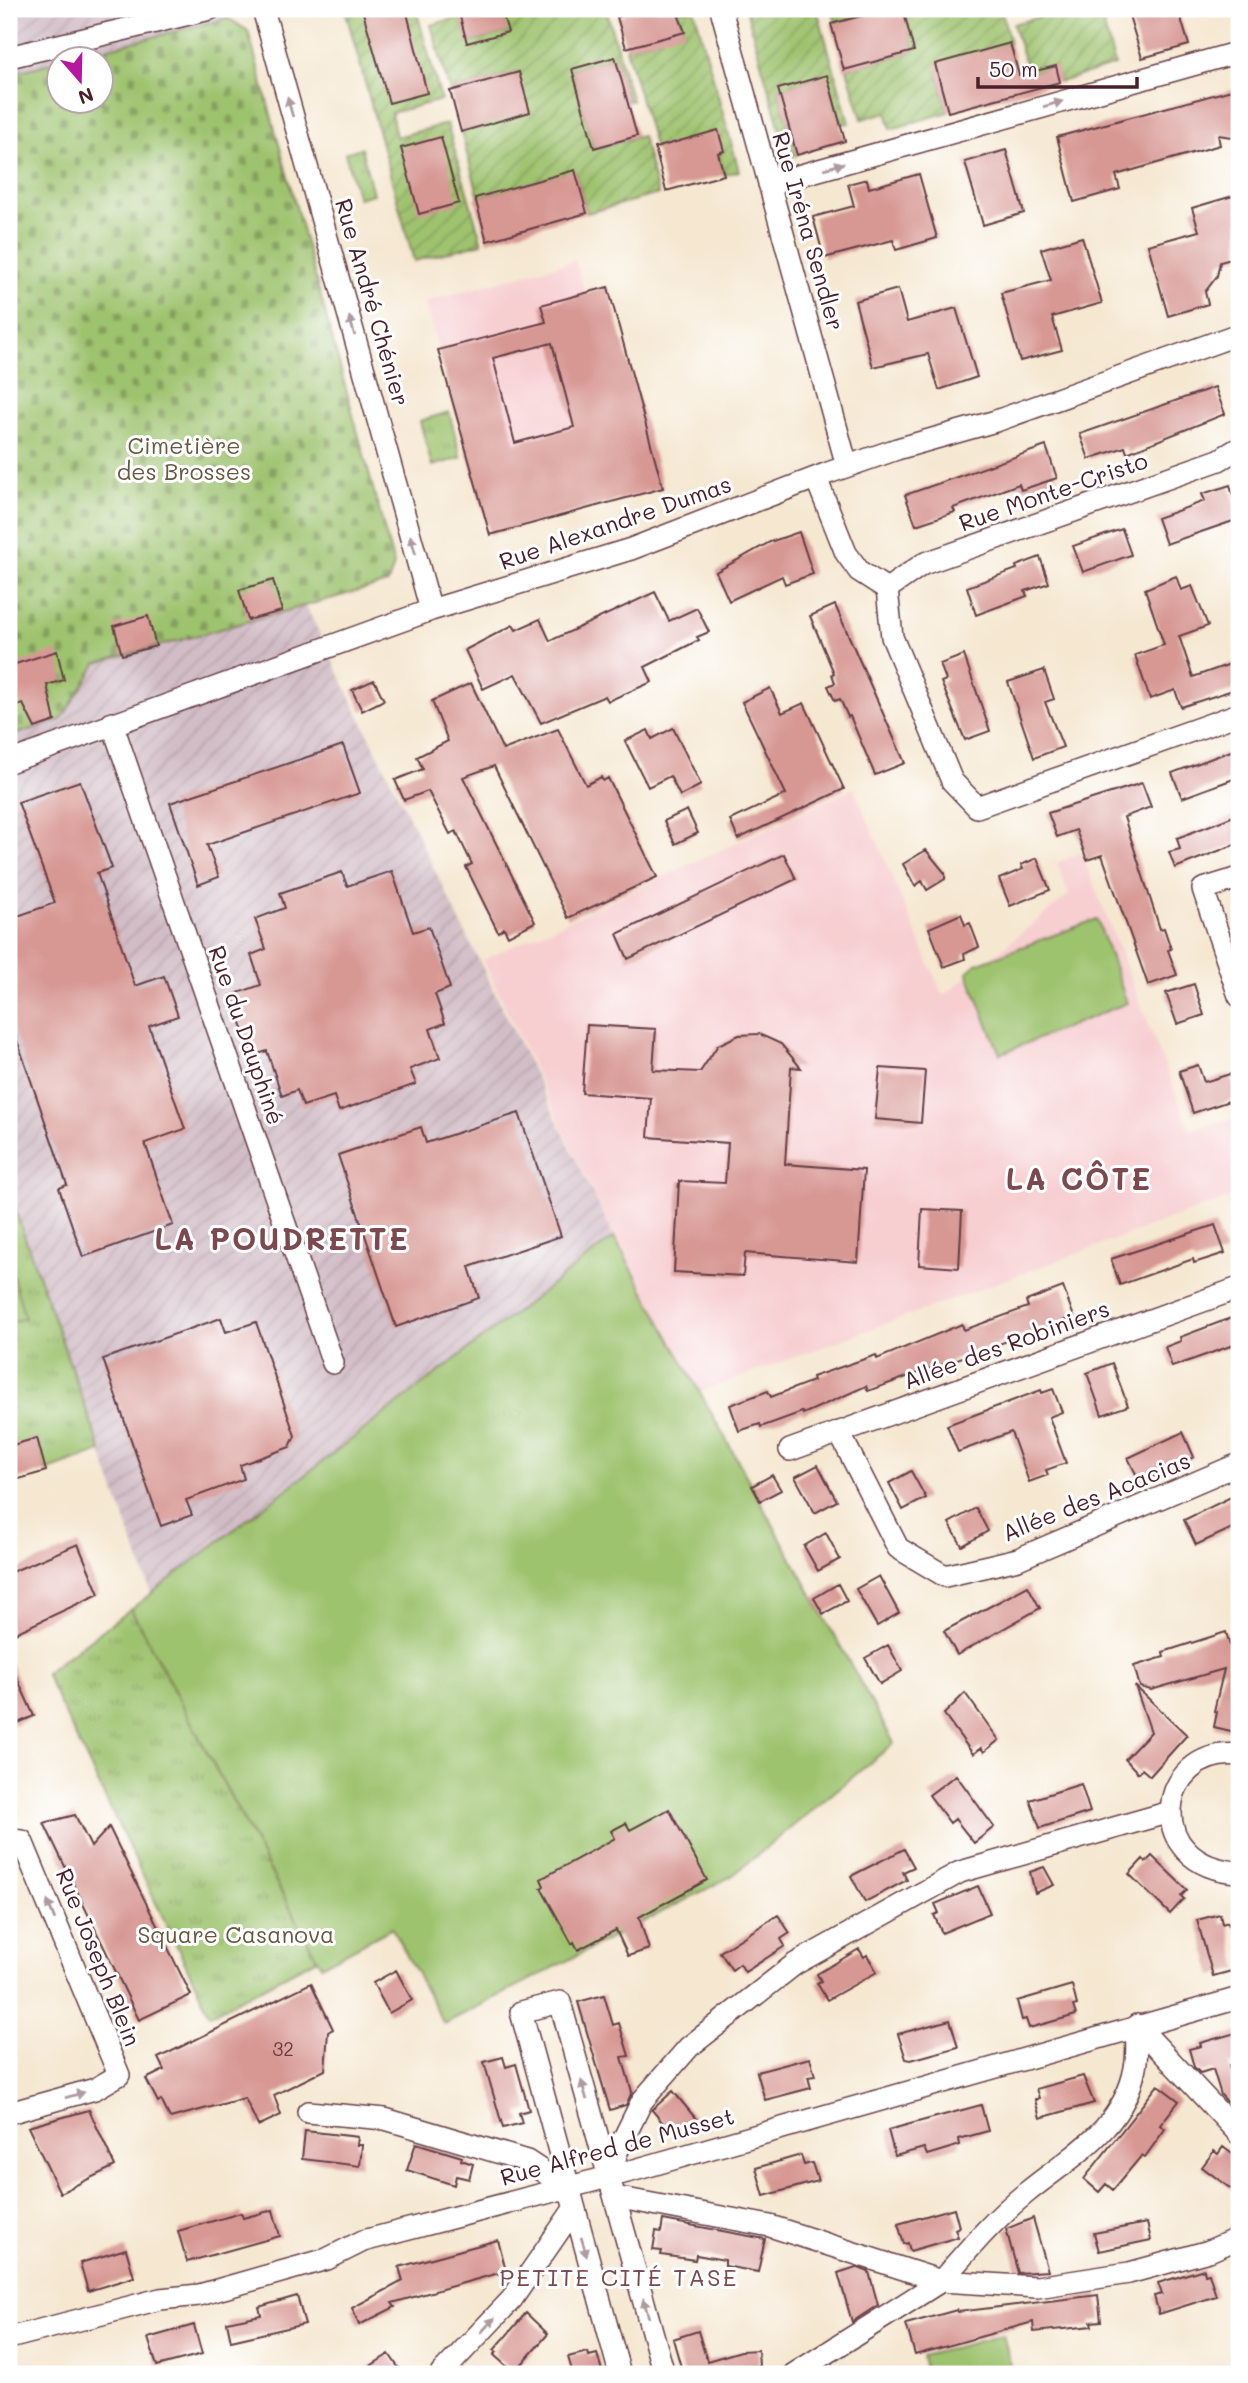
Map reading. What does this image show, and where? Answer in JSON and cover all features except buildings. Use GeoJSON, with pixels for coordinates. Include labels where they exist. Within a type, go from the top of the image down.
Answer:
{"type":"FeatureCollection","features":[{"type":"Feature","properties":{"kind":"street"},"geometry":{"type":"LineString","coordinates":[[9,57],[210,9]]}},
{"type":"Feature","properties":{"kind":"street","name":"Rue André Chénier"},"geometry":{"type":"LineString","coordinates":[[263,9],[431,610]]}},
{"type":"Feature","properties":{"kind":"street","name":"Rue Iréna Sendler"},"geometry":{"type":"LineString","coordinates":[[721,9],[848,466]]}},
{"type":"Feature","properties":{"kind":"street"},"geometry":{"type":"LineString","coordinates":[[769,184],[1239,52]]}},
{"type":"Feature","properties":{"kind":"street","name":"Rue Alexandre Dumas"},"geometry":{"type":"LineString","coordinates":[[9,762],[431,610],[642,545],[848,466],[1008,417],[1239,334]]}},
{"type":"Feature","properties":{"kind":"street","name":"Rue Monte-Cristo"},"geometry":{"type":"LineString","coordinates":[[887,590],[923,564],[1219,460],[1239,448]]}},
{"type":"Feature","properties":{"kind":"street"},"geometry":{"type":"LineString","coordinates":[[816,478],[846,553],[859,571],[887,590],[891,637],[952,781],[977,807],[1239,714]]}},
{"type":"Feature","properties":{"kind":"street","name":"Rue du Dauphiné"},"geometry":{"type":"LineString","coordinates":[[112,723],[333,1363]]}},
{"type":"Feature","properties":{"kind":"street"},"geometry":{"type":"LineString","coordinates":[[1239,878],[1203,889],[1239,996]]}},
{"type":"Feature","properties":{"kind":"street","name":"Allée des Robiniers"},"geometry":{"type":"LineString","coordinates":[[790,1450],[1239,1288]]}},
{"type":"Feature","properties":{"kind":"street","name":"Allée des Acacias"},"geometry":{"type":"LineString","coordinates":[[839,1432],[898,1548],[944,1576],[1018,1559],[1239,1464]]}},
{"type":"Feature","properties":{"kind":"street"},"geometry":{"type":"LineString","coordinates":[[1239,1755],[1210,1758],[1192,1768],[1180,1782],[1170,1812],[1172,1830],[1182,1847],[1196,1861],[1226,1871],[1239,1872]]}},
{"type":"Feature","properties":{"kind":"street"},"geometry":{"type":"LineString","coordinates":[[612,2187],[617,2152],[642,2101],[689,2047],[795,1964],[960,1872],[1170,1812]]}},
{"type":"Feature","properties":{"kind":"street","name":"Rue Joseph Blein"},"geometry":{"type":"LineString","coordinates":[[9,1840],[22,1841],[119,2075],[95,2089],[9,2113]]}},
{"type":"Feature","properties":{"kind":"street","name":"Rue Alfred de Musset"},"geometry":{"type":"LineString","coordinates":[[9,2338],[160,2299],[199,2295],[327,2259],[363,2241],[612,2187],[1137,2025],[1239,1998]]}},
{"type":"Feature","properties":{"kind":"street"},"geometry":{"type":"LineString","coordinates":[[620,2374],[521,2012],[560,2002],[664,2374]]}},
{"type":"Feature","properties":{"kind":"street"},"geometry":{"type":"LineString","coordinates":[[1137,2025],[1239,2134]]}},
{"type":"Feature","properties":{"kind":"street"},"geometry":{"type":"LineString","coordinates":[[794,2374],[941,2281],[988,2226],[1026,2193],[1083,2152],[1120,2110],[1135,2068],[1137,2025]]}},
{"type":"Feature","properties":{"kind":"street"},"geometry":{"type":"LineString","coordinates":[[308,2112],[398,2123],[527,2161],[571,2198]]}},
{"type":"Feature","properties":{"kind":"street"},"geometry":{"type":"LineString","coordinates":[[612,2187],[770,2226],[941,2281],[1037,2287],[1129,2273],[1209,2251],[1239,2238]]}},
{"type":"Feature","properties":{"kind":"street"},"geometry":{"type":"LineString","coordinates":[[441,2374],[512,2299],[571,2198]]}},
{"type":"Feature","properties":{"kind":"shaded area"},"geometry":{"type":"Polygon","coordinates":[[[9,9],[228,9],[228,18],[116,47],[46,46],[46,65],[9,74],[9,9]]]}},
{"type":"Feature","properties":{"kind":"shaded area"},"geometry":{"type":"Polygon","coordinates":[[[575,260],[585,293],[608,287],[663,488],[490,535],[425,302],[575,260]]]}},
{"type":"Feature","properties":{"kind":"shaded area"},"geometry":{"type":"Polygon","coordinates":[[[306,606],[614,1237],[151,1593],[9,1194],[9,704],[17,734],[61,720],[97,663],[306,606]]]}},
{"type":"Feature","properties":{"kind":"shaded area"},"geometry":{"type":"Polygon","coordinates":[[[854,788],[943,996],[1069,895],[1057,863],[1081,852],[1190,1130],[1239,1117],[1239,1194],[700,1392],[614,1237],[483,960],[854,788]]]}},
{"type":"Feature","properties":{"kind":"green space"},"geometry":{"type":"Polygon","coordinates":[[[345,9],[416,9],[441,100],[391,113],[396,137],[447,124],[482,243],[414,261],[345,9]]]}},
{"type":"Feature","properties":{"kind":"green space"},"geometry":{"type":"Polygon","coordinates":[[[501,9],[606,9],[632,101],[628,101],[615,57],[572,69],[594,148],[642,136],[658,194],[587,213],[575,171],[479,197],[461,132],[486,124],[519,72],[450,91],[431,25],[460,17],[468,43],[507,32],[501,9]]]}},
{"type":"Feature","properties":{"kind":"green space"},"geometry":{"type":"Polygon","coordinates":[[[694,9],[739,171],[724,175],[718,153],[724,151],[662,146],[655,149],[626,48],[684,31],[678,10],[694,9]]]}},
{"type":"Feature","properties":{"kind":"green space"},"geometry":{"type":"Polygon","coordinates":[[[746,9],[817,9],[849,123],[841,124],[830,87],[820,77],[778,89],[797,155],[788,157],[746,9]]]}},
{"type":"Feature","properties":{"kind":"green space"},"geometry":{"type":"Polygon","coordinates":[[[832,9],[887,9],[836,23],[832,9]]]}},
{"type":"Feature","properties":{"kind":"green space"},"geometry":{"type":"Polygon","coordinates":[[[903,9],[1001,9],[1010,43],[937,71],[948,112],[891,129],[886,112],[862,119],[847,69],[914,51],[903,9]]]}},
{"type":"Feature","properties":{"kind":"green space"},"geometry":{"type":"Polygon","coordinates":[[[1070,9],[1099,9],[1115,65],[1060,82],[1055,66],[1028,73],[1013,24],[1070,9]]]}},
{"type":"Feature","properties":{"kind":"green space","name":"Cimetière des Brosses"},"geometry":{"type":"Polygon","coordinates":[[[228,18],[248,31],[394,565],[388,583],[97,663],[61,720],[17,734],[9,704],[9,74],[46,64],[46,116],[116,116],[116,46],[228,18]]]}},
{"type":"Feature","properties":{"kind":"green space"},"geometry":{"type":"Polygon","coordinates":[[[361,148],[373,194],[358,198],[345,153],[361,148]]]}},
{"type":"Feature","properties":{"kind":"green space"},"geometry":{"type":"Polygon","coordinates":[[[449,412],[461,458],[432,466],[420,421],[449,412]]]}},
{"type":"Feature","properties":{"kind":"green space"},"geometry":{"type":"Polygon","coordinates":[[[1097,919],[1127,1003],[1000,1054],[967,972],[976,964],[1097,919]]]}},
{"type":"Feature","properties":{"kind":"green space"},"geometry":{"type":"Polygon","coordinates":[[[9,1193],[101,1451],[46,1471],[37,1439],[9,1446],[9,1193]]]}},
{"type":"Feature","properties":{"kind":"green space"},"geometry":{"type":"Polygon","coordinates":[[[614,1237],[894,1743],[732,1876],[444,2024],[392,1928],[321,1966],[131,1609],[614,1237]]]}},
{"type":"Feature","properties":{"kind":"green space"},"geometry":{"type":"Polygon","coordinates":[[[9,1266],[25,1318],[9,1323],[9,1266]]]}},
{"type":"Feature","properties":{"kind":"green space","name":"Square Casanova"},"geometry":{"type":"Polygon","coordinates":[[[131,1609],[317,1959],[210,2015],[45,1673],[131,1609]]]}},
{"type":"Feature","properties":{"kind":"green space"},"geometry":{"type":"Polygon","coordinates":[[[1003,2335],[1013,2374],[926,2374],[922,2356],[1003,2335]]]}},
{"type":"Feature","properties":{"kind":"district","name":"LA CÔTE"},"geometry":{"type":"Point","coordinates":[1079,1178]}},
{"type":"Feature","properties":{"kind":"district","name":"LA POUDRETTE"},"geometry":{"type":"Point","coordinates":[282,1238]}},
{"type":"Feature","properties":{"kind":"district","name":"PETITE CITÉ TASE"},"geometry":{"type":"Point","coordinates":[619,2276]}}]}
